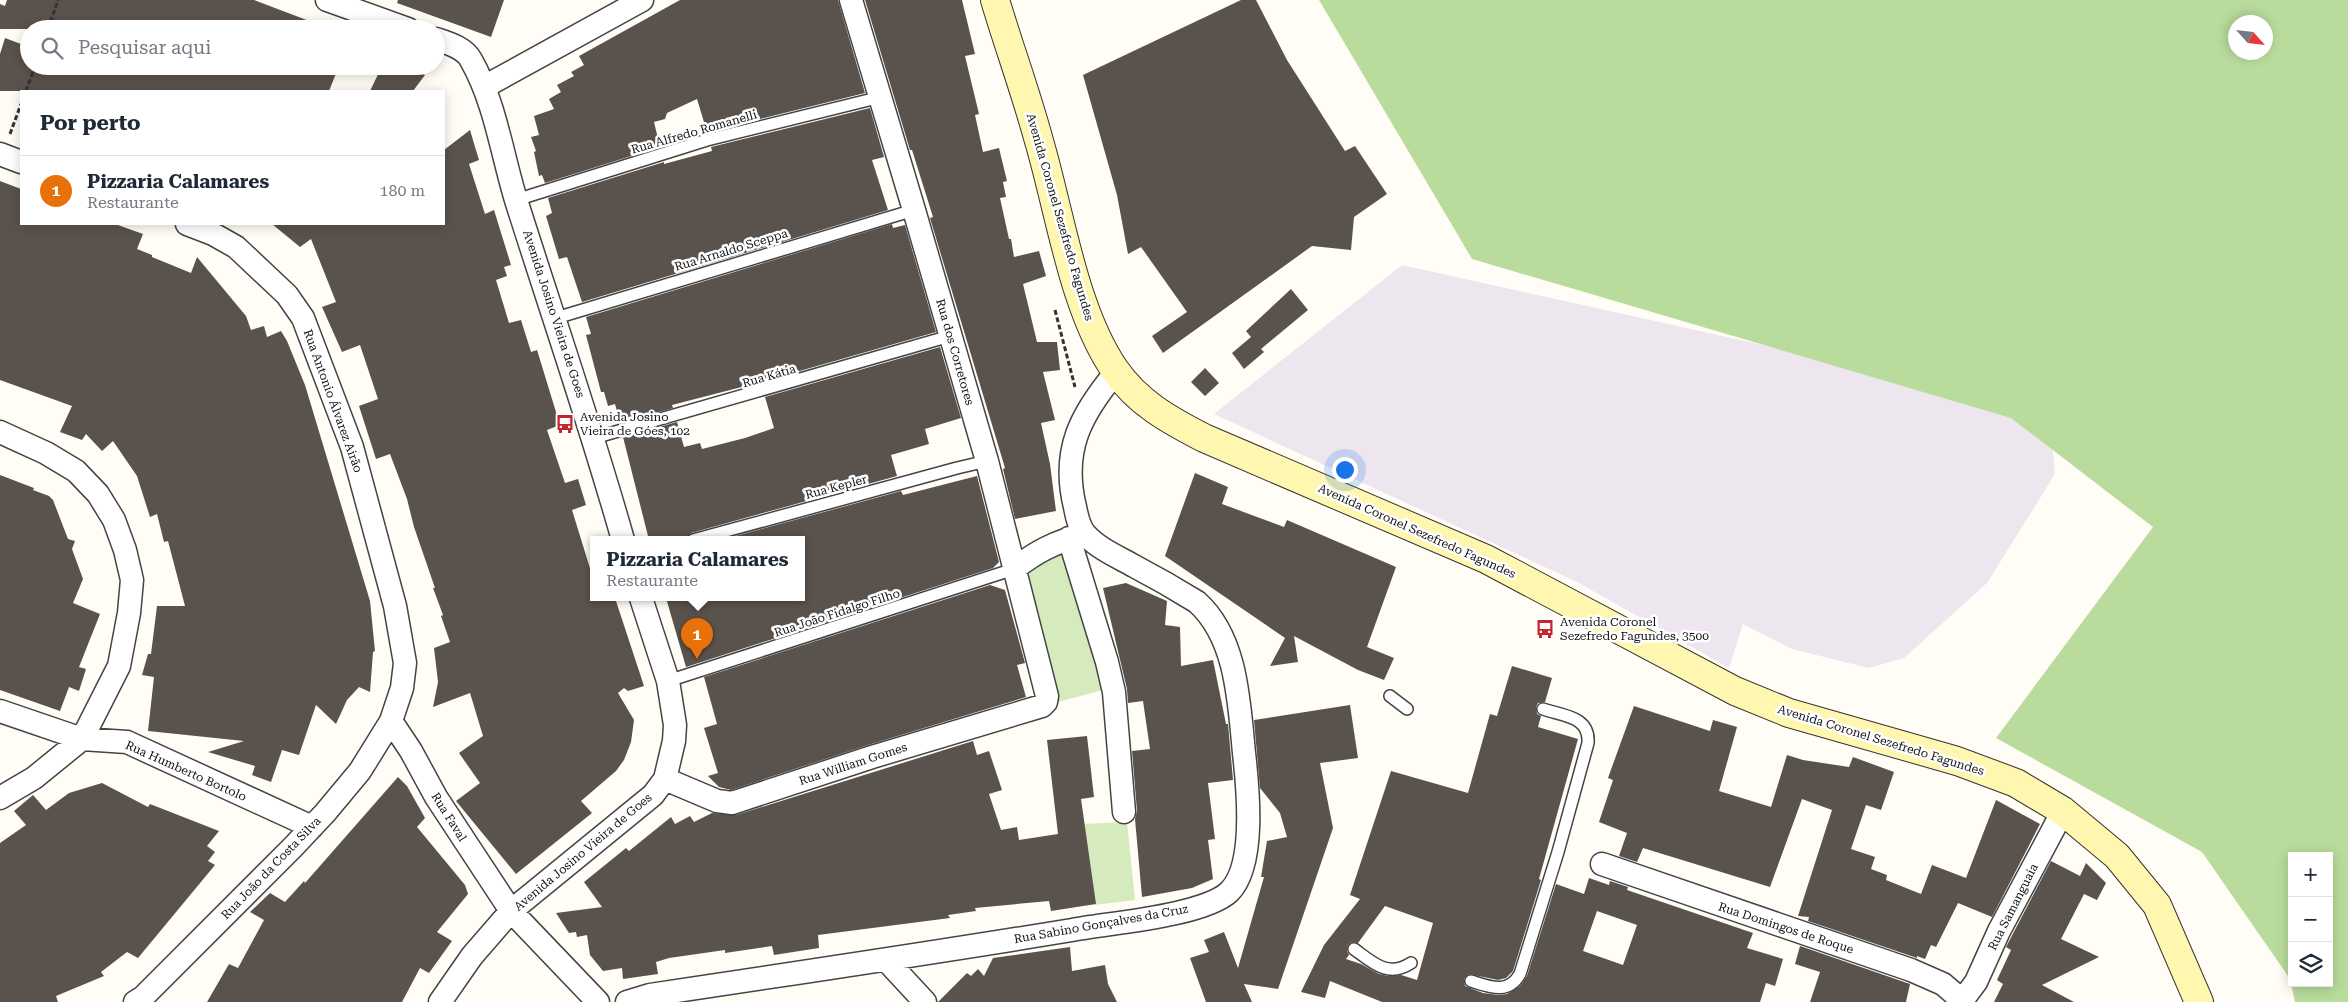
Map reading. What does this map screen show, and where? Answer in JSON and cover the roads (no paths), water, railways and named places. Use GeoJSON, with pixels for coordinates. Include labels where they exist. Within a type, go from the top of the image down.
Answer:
{"type":"FeatureCollection","features":[{"type":"Feature","properties":{"kind":"main road","name":"Avenida Coronel Sezefredo Fagundes"},"geometry":{"type":"LineString","coordinates":[[994,0],[1039,140],[1085,311],[1101,348],[1116,372],[1138,396],[1166,419],[1204,438],[1486,559],[1735,691],[1789,714],[1957,761],[2016,783],[2063,811],[2117,856],[2157,905],[2199,1002]]}},
{"type":"Feature","properties":{"kind":"street"},"geometry":{"type":"LineString","coordinates":[[327,0],[371,7],[393,20]]}},
{"type":"Feature","properties":{"kind":"street","name":"Rua dos Corretores"},"geometry":{"type":"LineString","coordinates":[[851,0],[987,462],[1047,696],[1046,702],[1042,706]]}},
{"type":"Feature","properties":{"kind":"street"},"geometry":{"type":"LineString","coordinates":[[484,87],[635,2]]}},
{"type":"Feature","properties":{"kind":"street","name":"Avenida Josino Vieira de Goes"},"geometry":{"type":"LineString","coordinates":[[445,42],[454,45],[470,57],[484,87],[516,200],[556,318],[623,536]]}},
{"type":"Feature","properties":{"kind":"street"},"geometry":{"type":"LineString","coordinates":[[4,147],[20,161]]}},
{"type":"Feature","properties":{"kind":"street","name":"Rua Antonio Álvarez Airão"},"geometry":{"type":"LineString","coordinates":[[190,225],[213,234],[236,247],[262,271],[287,295],[303,318],[314,344],[352,447],[395,606],[405,663],[402,688],[391,720]]}},
{"type":"Feature","properties":{"kind":"street"},"geometry":{"type":"LineString","coordinates":[[1116,372],[1095,397],[1083,416],[1071,462],[1071,481],[1078,521],[1077,536],[1112,685],[1124,812]]}},
{"type":"Feature","properties":{"kind":"street"},"geometry":{"type":"LineString","coordinates":[[0,432],[76,471],[102,500],[114,520],[125,550],[132,580],[129,613],[119,666],[82,739],[34,778],[0,798]]}},
{"type":"Feature","properties":{"kind":"street"},"geometry":{"type":"LineString","coordinates":[[1014,569],[1034,554],[1077,536]]}},
{"type":"Feature","properties":{"kind":"street","name":"Rua Sabino Gonçalves da Cruz"},"geometry":{"type":"LineString","coordinates":[[627,1002],[650,995],[887,961],[1150,918],[1195,908],[1222,898],[1231,890],[1244,862],[1248,782],[1235,683],[1225,643],[1218,627],[1207,611],[1197,602],[1106,550],[1077,536]]}},
{"type":"Feature","properties":{"kind":"street","name":"Avenida Josino Vieira de Goes"},"geometry":{"type":"LineString","coordinates":[[440,1002],[472,956],[511,911],[653,796],[665,779],[675,725],[668,681],[642,601]]}},
{"type":"Feature","properties":{"kind":"street","name":"Rua William Gomes"},"geometry":{"type":"LineString","coordinates":[[665,779],[717,801],[732,803],[872,757],[1042,706]]}},
{"type":"Feature","properties":{"kind":"street","name":"Rua Humberto Bortolo"},"geometry":{"type":"LineString","coordinates":[[0,711],[82,739],[127,742],[312,827]]}},
{"type":"Feature","properties":{"kind":"street","name":"Rua João da Costa Silva"},"geometry":{"type":"LineString","coordinates":[[135,1002],[143,997],[312,827],[360,771],[391,720]]}},
{"type":"Feature","properties":{"kind":"street","name":"Rua Faval"},"geometry":{"type":"LineString","coordinates":[[391,720],[411,751],[436,798],[511,911],[598,1002]]}},
{"type":"Feature","properties":{"kind":"street","name":"Rua Samanguaia"},"geometry":{"type":"LineString","coordinates":[[1963,1001],[1976,982],[1999,931],[2063,811]]}},
{"type":"Feature","properties":{"kind":"street","name":"Rua Domingos de Roque"},"geometry":{"type":"LineString","coordinates":[[1602,864],[1911,970],[1943,984],[1963,1001]]}},
{"type":"Feature","properties":{"kind":"street"},"geometry":{"type":"LineString","coordinates":[[887,961],[925,1002]]}},
{"type":"Feature","properties":{"kind":"lane","name":"Rua Alfredo Romanelli"},"geometry":{"type":"LineString","coordinates":[[516,200],[707,140],[881,97]]}},
{"type":"Feature","properties":{"kind":"lane","name":"Rua Arnaldo Sceppa"},"geometry":{"type":"LineString","coordinates":[[556,318],[914,210]]}},
{"type":"Feature","properties":{"kind":"lane","name":"Rua Kátia"},"geometry":{"type":"LineString","coordinates":[[594,438],[926,345],[950,336]]}},
{"type":"Feature","properties":{"kind":"lane","name":"Rua Kepler"},"geometry":{"type":"LineString","coordinates":[[708,536],[947,470],[987,462]]}},
{"type":"Feature","properties":{"kind":"lane","name":"Rua João Fidalgo Filho"},"geometry":{"type":"LineString","coordinates":[[668,681],[1014,569]]}},
{"type":"Feature","properties":{"kind":"lane"},"geometry":{"type":"LineString","coordinates":[[1390,696],[1407,709]]}},
{"type":"Feature","properties":{"kind":"lane"},"geometry":{"type":"LineString","coordinates":[[1471,982],[1498,989],[1507,987],[1515,982],[1520,974],[1558,852],[1588,742],[1589,732],[1585,725],[1578,720],[1543,709]]}},
{"type":"Feature","properties":{"kind":"lane"},"geometry":{"type":"LineString","coordinates":[[1354,949],[1380,966],[1393,970],[1403,968],[1411,963]]}},
{"type":"Feature","properties":{"kind":"place","name":"Avenida Josino Vieira de Góes, 102"},"geometry":{"type":"Point","coordinates":[565,424]}},
{"type":"Feature","properties":{"kind":"place","name":"Avenida Coronel Sezefredo Fagundes, 3500"},"geometry":{"type":"Point","coordinates":[1545,629]}},
{"type":"Feature","properties":{"kind":"place","name":"Pizzaria Calamares"},"geometry":{"type":"Point","coordinates":[697,659]}}]}
